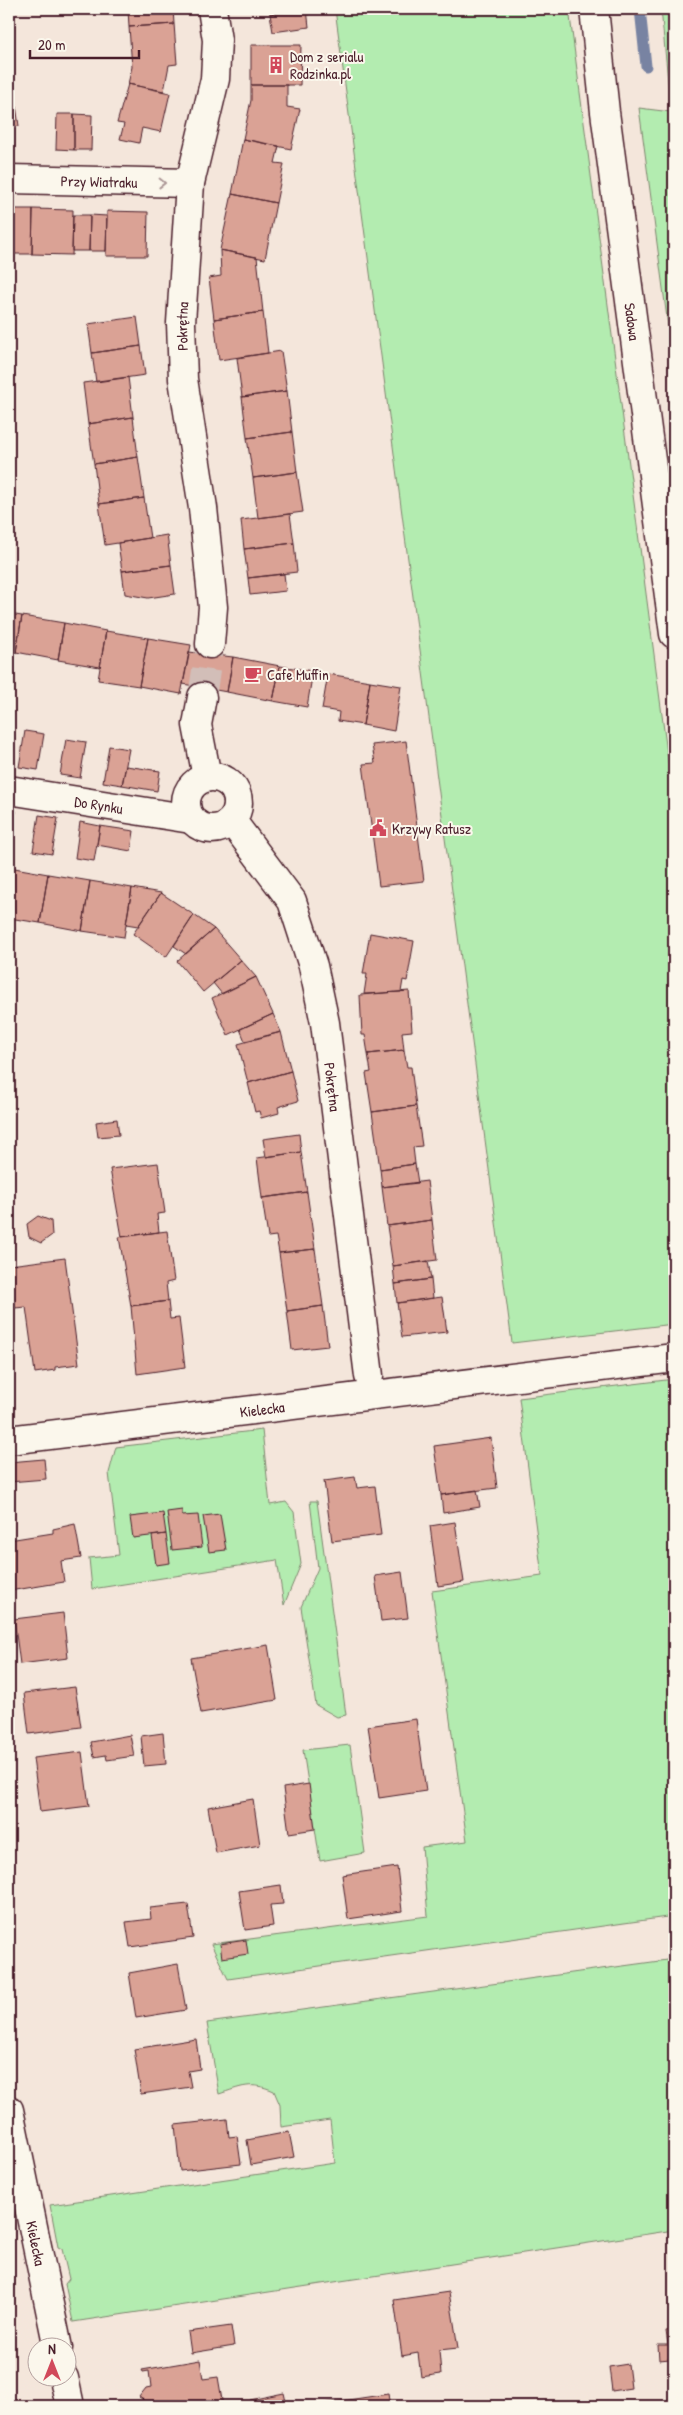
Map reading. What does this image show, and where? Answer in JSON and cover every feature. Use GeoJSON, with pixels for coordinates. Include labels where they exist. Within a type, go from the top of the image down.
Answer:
{"type":"FeatureCollection","features":[{"type":"Feature","properties":{"kind":"street","name":"Pokrętna"},"geometry":{"type":"LineString","coordinates":[[210,644],[213,607],[203,508],[183,378],[181,323],[190,183],[215,79],[217,40],[212,9]]}},
{"type":"Feature","properties":{"kind":"street","name":"Sadowa"},"geometry":{"type":"LineString","coordinates":[[594,9],[623,249],[674,634]]}},
{"type":"Feature","properties":{"kind":"street","name":"Przy Wiatraku"},"geometry":{"type":"LineString","coordinates":[[9,179],[190,183]]}},
{"type":"Feature","properties":{"kind":"street"},"geometry":{"type":"LineString","coordinates":[[202,697],[197,725],[207,777]]}},
{"type":"Feature","properties":{"kind":"street"},"geometry":{"type":"LineString","coordinates":[[207,777],[218,777],[230,783],[238,795],[238,809],[232,821],[221,829],[208,830],[198,826],[186,810],[185,800],[189,789],[197,781],[207,777]]}},
{"type":"Feature","properties":{"kind":"street","name":"Do Rynku"},"geometry":{"type":"LineString","coordinates":[[9,790],[191,819]]}},
{"type":"Feature","properties":{"kind":"street","name":"Pokrętna"},"geometry":{"type":"LineString","coordinates":[[232,821],[292,901],[313,966],[325,1023],[369,1376]]}},
{"type":"Feature","properties":{"kind":"street","name":"Kielecka"},"geometry":{"type":"LineString","coordinates":[[9,1440],[674,1358]]}},
{"type":"Feature","properties":{"kind":"street","name":"Kielecka"},"geometry":{"type":"LineString","coordinates":[[9,2110],[56,2338]]}},
{"type":"Feature","properties":{"kind":"street"},"geometry":{"type":"LineString","coordinates":[[66,2388],[70,2406]]}},
{"type":"Feature","properties":{"kind":"green space"},"geometry":{"type":"Polygon","coordinates":[[[335,9],[569,9],[674,806],[674,1324],[512,1343],[335,9]]]}},
{"type":"Feature","properties":{"kind":"green space"},"geometry":{"type":"Polygon","coordinates":[[[661,9],[674,9],[674,371],[639,108],[671,112],[661,9]]]}},
{"type":"Feature","properties":{"kind":"green space"},"geometry":{"type":"Polygon","coordinates":[[[674,1379],[674,1916],[228,1979],[211,1944],[428,1916],[422,1847],[467,1841],[432,1591],[542,1576],[519,1398],[674,1379]]]}},
{"type":"Feature","properties":{"kind":"green space"},"geometry":{"type":"Polygon","coordinates":[[[262,1430],[270,1505],[286,1502],[294,1512],[301,1564],[284,1605],[277,1560],[92,1589],[89,1558],[119,1555],[109,1473],[116,1447],[262,1430]]]}},
{"type":"Feature","properties":{"kind":"green space"},"geometry":{"type":"Polygon","coordinates":[[[310,1501],[317,1501],[346,1715],[337,1717],[316,1705],[301,1607],[318,1568],[310,1501]]]}},
{"type":"Feature","properties":{"kind":"green space"},"geometry":{"type":"Polygon","coordinates":[[[350,1745],[365,1853],[320,1861],[303,1750],[350,1745]]]}},
{"type":"Feature","properties":{"kind":"green space"},"geometry":{"type":"Polygon","coordinates":[[[674,1959],[674,2230],[73,2322],[65,2284],[69,2279],[62,2249],[58,2247],[50,2205],[335,2163],[330,2120],[281,2127],[280,2105],[274,2091],[259,2086],[246,2086],[219,2094],[207,2023],[674,1959]]]}},
{"type":"Feature","properties":{"kind":"building"},"geometry":{"type":"Polygon","coordinates":[[[128,9],[173,9],[174,24],[129,27],[128,9]]]}},
{"type":"Feature","properties":{"kind":"building"},"geometry":{"type":"Polygon","coordinates":[[[269,9],[307,9],[270,14],[269,9]]]}},
{"type":"Feature","properties":{"kind":"building"},"geometry":{"type":"Polygon","coordinates":[[[307,9],[309,27],[273,32],[270,14],[307,9]]]}},
{"type":"Feature","properties":{"kind":"building"},"geometry":{"type":"Polygon","coordinates":[[[174,24],[177,64],[169,65],[164,91],[128,84],[132,67],[129,27],[174,24]]]}},
{"type":"Feature","properties":{"kind":"building","name":"Dom z serialu Rodzinka.pl"},"geometry":{"type":"Polygon","coordinates":[[[251,45],[301,45],[300,85],[251,85],[251,45]]]}},
{"type":"Feature","properties":{"kind":"building"},"geometry":{"type":"Polygon","coordinates":[[[9,52],[12,78],[9,78],[9,52]]]}},
{"type":"Feature","properties":{"kind":"building"},"geometry":{"type":"Polygon","coordinates":[[[9,78],[12,78],[19,126],[12,127],[13,134],[9,134],[9,78]]]}},
{"type":"Feature","properties":{"kind":"building"},"geometry":{"type":"Polygon","coordinates":[[[128,84],[170,93],[161,132],[142,128],[139,143],[120,139],[124,124],[117,123],[128,84]]]}},
{"type":"Feature","properties":{"kind":"building"},"geometry":{"type":"Polygon","coordinates":[[[251,85],[287,85],[287,107],[300,109],[291,149],[243,139],[251,100],[251,85]]]}},
{"type":"Feature","properties":{"kind":"building"},"geometry":{"type":"Polygon","coordinates":[[[57,114],[74,114],[74,150],[56,149],[57,114]]]}},
{"type":"Feature","properties":{"kind":"building"},"geometry":{"type":"Polygon","coordinates":[[[74,114],[92,115],[91,150],[74,150],[74,114]]]}},
{"type":"Feature","properties":{"kind":"building"},"geometry":{"type":"Polygon","coordinates":[[[243,139],[279,146],[275,163],[284,164],[276,203],[232,194],[243,139]]]}},
{"type":"Feature","properties":{"kind":"building"},"geometry":{"type":"Polygon","coordinates":[[[232,194],[276,203],[265,259],[220,250],[232,194]]]}},
{"type":"Feature","properties":{"kind":"building"},"geometry":{"type":"Polygon","coordinates":[[[9,209],[33,209],[32,254],[9,254],[9,209]]]}},
{"type":"Feature","properties":{"kind":"building"},"geometry":{"type":"Polygon","coordinates":[[[33,209],[73,210],[72,255],[32,254],[33,209]]]}},
{"type":"Feature","properties":{"kind":"building"},"geometry":{"type":"Polygon","coordinates":[[[107,211],[148,212],[147,256],[106,256],[107,211]]]}},
{"type":"Feature","properties":{"kind":"building"},"geometry":{"type":"Polygon","coordinates":[[[73,215],[90,215],[89,251],[72,251],[73,215]]]}},
{"type":"Feature","properties":{"kind":"building"},"geometry":{"type":"Polygon","coordinates":[[[90,215],[107,216],[106,251],[89,251],[90,215]]]}},
{"type":"Feature","properties":{"kind":"building"},"geometry":{"type":"Polygon","coordinates":[[[220,250],[257,257],[263,312],[214,319],[209,278],[221,276],[220,250]]]}},
{"type":"Feature","properties":{"kind":"building"},"geometry":{"type":"Polygon","coordinates":[[[263,312],[268,353],[219,360],[214,319],[263,312]]]}},
{"type":"Feature","properties":{"kind":"building"},"geometry":{"type":"Polygon","coordinates":[[[137,317],[141,346],[92,353],[88,324],[137,317]]]}},
{"type":"Feature","properties":{"kind":"building"},"geometry":{"type":"Polygon","coordinates":[[[141,346],[145,375],[96,382],[92,353],[141,346]]]}},
{"type":"Feature","properties":{"kind":"building"},"geometry":{"type":"Polygon","coordinates":[[[281,351],[287,391],[242,397],[237,358],[281,351]]]}},
{"type":"Feature","properties":{"kind":"building"},"geometry":{"type":"Polygon","coordinates":[[[128,377],[133,417],[88,424],[83,383],[128,377]]]}},
{"type":"Feature","properties":{"kind":"building"},"geometry":{"type":"Polygon","coordinates":[[[287,391],[292,432],[247,438],[242,397],[287,391]]]}},
{"type":"Feature","properties":{"kind":"building"},"geometry":{"type":"Polygon","coordinates":[[[133,417],[138,457],[94,464],[88,424],[133,417]]]}},
{"type":"Feature","properties":{"kind":"building"},"geometry":{"type":"Polygon","coordinates":[[[292,432],[297,472],[253,478],[247,438],[292,432]]]}},
{"type":"Feature","properties":{"kind":"building"},"geometry":{"type":"Polygon","coordinates":[[[138,457],[144,498],[99,504],[94,464],[138,457]]]}},
{"type":"Feature","properties":{"kind":"building"},"geometry":{"type":"Polygon","coordinates":[[[297,472],[303,512],[258,518],[253,478],[297,472]]]}},
{"type":"Feature","properties":{"kind":"building"},"geometry":{"type":"Polygon","coordinates":[[[144,498],[150,538],[105,545],[99,504],[144,498]]]}},
{"type":"Feature","properties":{"kind":"building"},"geometry":{"type":"Polygon","coordinates":[[[290,514],[294,543],[244,549],[241,520],[290,514]]]}},
{"type":"Feature","properties":{"kind":"building"},"geometry":{"type":"Polygon","coordinates":[[[167,535],[171,565],[122,571],[118,543],[167,535]]]}},
{"type":"Feature","properties":{"kind":"building"},"geometry":{"type":"Polygon","coordinates":[[[294,543],[297,572],[248,578],[244,549],[294,543]]]}},
{"type":"Feature","properties":{"kind":"building"},"geometry":{"type":"Polygon","coordinates":[[[171,565],[175,594],[148,598],[125,594],[122,571],[171,565]]]}},
{"type":"Feature","properties":{"kind":"building"},"geometry":{"type":"Polygon","coordinates":[[[284,574],[286,591],[250,595],[248,578],[284,574]]]}},
{"type":"Feature","properties":{"kind":"building"},"geometry":{"type":"Polygon","coordinates":[[[9,614],[22,616],[16,652],[9,651],[9,614]]]}},
{"type":"Feature","properties":{"kind":"building"},"geometry":{"type":"Polygon","coordinates":[[[22,616],[64,623],[58,660],[16,652],[22,616]]]}},
{"type":"Feature","properties":{"kind":"building"},"geometry":{"type":"Polygon","coordinates":[[[64,623],[106,631],[100,667],[58,660],[64,623]]]}},
{"type":"Feature","properties":{"kind":"building"},"geometry":{"type":"Polygon","coordinates":[[[106,631],[148,638],[139,686],[98,680],[106,631]]]}},
{"type":"Feature","properties":{"kind":"building"},"geometry":{"type":"Polygon","coordinates":[[[148,638],[191,645],[181,694],[139,686],[148,638]]]}},
{"type":"Feature","properties":{"kind":"building"},"geometry":{"type":"Polygon","coordinates":[[[189,652],[233,657],[227,692],[183,684],[189,652]]]}},
{"type":"Feature","properties":{"kind":"building"},"geometry":{"type":"Polygon","coordinates":[[[233,657],[280,666],[273,701],[227,692],[233,657]]]}},
{"type":"Feature","properties":{"kind":"building"},"geometry":{"type":"Polygon","coordinates":[[[280,666],[313,671],[307,707],[273,701],[280,666]]]}},
{"type":"Feature","properties":{"kind":"building"},"geometry":{"type":"Polygon","coordinates":[[[328,674],[370,681],[363,725],[338,721],[339,712],[322,709],[328,674]]]}},
{"type":"Feature","properties":{"kind":"building"},"geometry":{"type":"Polygon","coordinates":[[[370,681],[401,686],[394,731],[363,725],[370,681]]]}},
{"type":"Feature","properties":{"kind":"building"},"geometry":{"type":"Polygon","coordinates":[[[25,731],[44,734],[38,770],[19,767],[25,731]]]}},
{"type":"Feature","properties":{"kind":"building"},"geometry":{"type":"Polygon","coordinates":[[[66,739],[86,742],[80,778],[60,775],[66,739]]]}},
{"type":"Feature","properties":{"kind":"building"},"geometry":{"type":"Polygon","coordinates":[[[406,741],[424,881],[379,886],[363,764],[375,763],[372,745],[406,741]]]}},
{"type":"Feature","properties":{"kind":"building"},"geometry":{"type":"Polygon","coordinates":[[[109,746],[129,749],[122,785],[103,782],[109,746]]]}},
{"type":"Feature","properties":{"kind":"building"},"geometry":{"type":"Polygon","coordinates":[[[126,766],[160,771],[157,791],[122,785],[126,766]]]}},
{"type":"Feature","properties":{"kind":"building"},"geometry":{"type":"Polygon","coordinates":[[[9,810],[16,811],[10,847],[9,847],[9,810]]]}},
{"type":"Feature","properties":{"kind":"building"},"geometry":{"type":"Polygon","coordinates":[[[39,815],[58,818],[52,854],[33,851],[39,815]]]}},
{"type":"Feature","properties":{"kind":"building"},"geometry":{"type":"Polygon","coordinates":[[[80,822],[100,826],[94,861],[75,858],[80,822]]]}},
{"type":"Feature","properties":{"kind":"building"},"geometry":{"type":"Polygon","coordinates":[[[100,826],[134,831],[131,851],[97,845],[100,826]]]}},
{"type":"Feature","properties":{"kind":"building"},"geometry":{"type":"Polygon","coordinates":[[[9,867],[48,874],[40,923],[9,918],[9,867]]]}},
{"type":"Feature","properties":{"kind":"building"},"geometry":{"type":"Polygon","coordinates":[[[48,874],[90,881],[82,931],[40,923],[48,874]]]}},
{"type":"Feature","properties":{"kind":"building"},"geometry":{"type":"Polygon","coordinates":[[[90,881],[132,888],[124,937],[82,931],[90,881]]]}},
{"type":"Feature","properties":{"kind":"building"},"geometry":{"type":"Polygon","coordinates":[[[132,888],[161,893],[138,926],[126,924],[132,888]]]}},
{"type":"Feature","properties":{"kind":"building"},"geometry":{"type":"Polygon","coordinates":[[[161,893],[194,915],[166,957],[133,934],[161,893]]]}},
{"type":"Feature","properties":{"kind":"building"},"geometry":{"type":"Polygon","coordinates":[[[194,915],[214,929],[186,954],[174,946],[194,915]]]}},
{"type":"Feature","properties":{"kind":"building"},"geometry":{"type":"Polygon","coordinates":[[[214,929],[241,960],[203,992],[177,961],[214,929]]]}},
{"type":"Feature","properties":{"kind":"building"},"geometry":{"type":"Polygon","coordinates":[[[370,933],[414,941],[407,981],[403,980],[401,992],[364,994],[367,974],[363,974],[370,933]]]}},
{"type":"Feature","properties":{"kind":"building"},"geometry":{"type":"Polygon","coordinates":[[[241,960],[256,977],[222,994],[213,983],[241,960]]]}},
{"type":"Feature","properties":{"kind":"building"},"geometry":{"type":"Polygon","coordinates":[[[256,977],[273,1014],[228,1035],[212,998],[256,977]]]}},
{"type":"Feature","properties":{"kind":"building"},"geometry":{"type":"Polygon","coordinates":[[[409,991],[412,1031],[402,1032],[404,1050],[368,1054],[365,1035],[362,1035],[360,995],[409,991]]]}},
{"type":"Feature","properties":{"kind":"building"},"geometry":{"type":"Polygon","coordinates":[[[273,1014],[281,1032],[245,1041],[240,1029],[273,1014]]]}},
{"type":"Feature","properties":{"kind":"building"},"geometry":{"type":"Polygon","coordinates":[[[281,1032],[291,1071],[248,1083],[238,1044],[281,1032]]]}},
{"type":"Feature","properties":{"kind":"building"},"geometry":{"type":"Polygon","coordinates":[[[404,1050],[407,1067],[411,1067],[416,1106],[372,1112],[366,1073],[371,1072],[368,1054],[404,1050]]]}},
{"type":"Feature","properties":{"kind":"building"},"geometry":{"type":"Polygon","coordinates":[[[291,1071],[298,1101],[278,1107],[279,1113],[261,1118],[259,1111],[255,1112],[248,1083],[291,1071]]]}},
{"type":"Feature","properties":{"kind":"building"},"geometry":{"type":"Polygon","coordinates":[[[416,1106],[422,1146],[413,1147],[415,1164],[380,1169],[372,1112],[416,1106]]]}},
{"type":"Feature","properties":{"kind":"building"},"geometry":{"type":"Polygon","coordinates":[[[117,1119],[119,1135],[98,1137],[96,1122],[117,1119]]]}},
{"type":"Feature","properties":{"kind":"building"},"geometry":{"type":"Polygon","coordinates":[[[299,1134],[301,1152],[266,1157],[263,1139],[299,1134]]]}},
{"type":"Feature","properties":{"kind":"building"},"geometry":{"type":"Polygon","coordinates":[[[301,1152],[307,1192],[262,1198],[257,1158],[301,1152]]]}},
{"type":"Feature","properties":{"kind":"building"},"geometry":{"type":"Polygon","coordinates":[[[158,1163],[165,1213],[157,1214],[159,1232],[122,1237],[110,1169],[158,1163]]]}},
{"type":"Feature","properties":{"kind":"building"},"geometry":{"type":"Polygon","coordinates":[[[415,1164],[418,1183],[382,1187],[380,1169],[415,1164]]]}},
{"type":"Feature","properties":{"kind":"building"},"geometry":{"type":"Polygon","coordinates":[[[427,1181],[432,1220],[387,1226],[382,1187],[427,1181]]]}},
{"type":"Feature","properties":{"kind":"building"},"geometry":{"type":"Polygon","coordinates":[[[307,1192],[315,1249],[279,1253],[276,1236],[268,1237],[262,1198],[307,1192]]]}},
{"type":"Feature","properties":{"kind":"building"},"geometry":{"type":"Polygon","coordinates":[[[38,1216],[51,1221],[52,1235],[41,1243],[29,1237],[27,1224],[38,1216]]]}},
{"type":"Feature","properties":{"kind":"building"},"geometry":{"type":"Polygon","coordinates":[[[432,1220],[437,1260],[393,1266],[387,1226],[432,1220]]]}},
{"type":"Feature","properties":{"kind":"building"},"geometry":{"type":"Polygon","coordinates":[[[167,1231],[174,1281],[166,1283],[168,1301],[131,1306],[119,1237],[167,1231]]]}},
{"type":"Feature","properties":{"kind":"building"},"geometry":{"type":"Polygon","coordinates":[[[315,1249],[323,1306],[287,1311],[279,1253],[315,1249]]]}},
{"type":"Feature","properties":{"kind":"building"},"geometry":{"type":"Polygon","coordinates":[[[65,1258],[79,1364],[55,1367],[55,1370],[35,1373],[26,1307],[15,1308],[10,1265],[65,1258]]]}},
{"type":"Feature","properties":{"kind":"building"},"geometry":{"type":"Polygon","coordinates":[[[428,1261],[431,1279],[395,1284],[393,1266],[428,1261]]]}},
{"type":"Feature","properties":{"kind":"building"},"geometry":{"type":"Polygon","coordinates":[[[431,1279],[433,1298],[397,1303],[395,1284],[431,1279]]]}},
{"type":"Feature","properties":{"kind":"building"},"geometry":{"type":"Polygon","coordinates":[[[442,1297],[447,1332],[402,1337],[397,1303],[442,1297]]]}},
{"type":"Feature","properties":{"kind":"building"},"geometry":{"type":"Polygon","coordinates":[[[168,1301],[170,1319],[179,1318],[185,1367],[137,1374],[131,1306],[168,1301]]]}},
{"type":"Feature","properties":{"kind":"building"},"geometry":{"type":"Polygon","coordinates":[[[323,1306],[328,1346],[292,1350],[287,1311],[323,1306]]]}},
{"type":"Feature","properties":{"kind":"building"},"geometry":{"type":"Polygon","coordinates":[[[491,1438],[497,1488],[441,1495],[434,1446],[491,1438]]]}},
{"type":"Feature","properties":{"kind":"building"},"geometry":{"type":"Polygon","coordinates":[[[44,1459],[46,1479],[9,1482],[9,1462],[44,1459]]]}},
{"type":"Feature","properties":{"kind":"building"},"geometry":{"type":"Polygon","coordinates":[[[355,1477],[357,1488],[375,1486],[381,1535],[332,1541],[324,1481],[355,1477]]]}},
{"type":"Feature","properties":{"kind":"building"},"geometry":{"type":"Polygon","coordinates":[[[477,1490],[480,1507],[443,1513],[441,1495],[477,1490]]]}},
{"type":"Feature","properties":{"kind":"building"},"geometry":{"type":"Polygon","coordinates":[[[182,1510],[182,1516],[198,1515],[202,1547],[172,1550],[167,1512],[182,1510]]]}},
{"type":"Feature","properties":{"kind":"building"},"geometry":{"type":"Polygon","coordinates":[[[163,1513],[166,1534],[133,1538],[130,1517],[163,1513]]]}},
{"type":"Feature","properties":{"kind":"building"},"geometry":{"type":"Polygon","coordinates":[[[220,1514],[226,1550],[209,1552],[203,1516],[220,1514]]]}},
{"type":"Feature","properties":{"kind":"building"},"geometry":{"type":"Polygon","coordinates":[[[455,1522],[464,1582],[438,1586],[430,1526],[455,1522]]]}},
{"type":"Feature","properties":{"kind":"building"},"geometry":{"type":"Polygon","coordinates":[[[75,1524],[81,1558],[61,1561],[64,1582],[9,1591],[9,1540],[53,1533],[53,1529],[75,1524]]]}},
{"type":"Feature","properties":{"kind":"building"},"geometry":{"type":"Polygon","coordinates":[[[166,1534],[170,1563],[156,1565],[152,1536],[166,1534]]]}},
{"type":"Feature","properties":{"kind":"building"},"geometry":{"type":"Polygon","coordinates":[[[402,1572],[408,1618],[381,1621],[375,1576],[402,1572]]]}},
{"type":"Feature","properties":{"kind":"building"},"geometry":{"type":"Polygon","coordinates":[[[63,1613],[68,1658],[20,1664],[14,1619],[63,1613]]]}},
{"type":"Feature","properties":{"kind":"building"},"geometry":{"type":"Polygon","coordinates":[[[268,1645],[277,1700],[201,1713],[191,1658],[268,1645]]]}},
{"type":"Feature","properties":{"kind":"building"},"geometry":{"type":"Polygon","coordinates":[[[75,1687],[81,1727],[29,1734],[24,1693],[75,1687]]]}},
{"type":"Feature","properties":{"kind":"building"},"geometry":{"type":"Polygon","coordinates":[[[416,1719],[426,1791],[379,1798],[368,1726],[416,1719]]]}},
{"type":"Feature","properties":{"kind":"building"},"geometry":{"type":"Polygon","coordinates":[[[163,1733],[166,1764],[144,1766],[141,1736],[163,1733]]]}},
{"type":"Feature","properties":{"kind":"building"},"geometry":{"type":"Polygon","coordinates":[[[130,1735],[134,1756],[107,1760],[106,1755],[94,1757],[91,1742],[130,1735]]]}},
{"type":"Feature","properties":{"kind":"building"},"geometry":{"type":"Polygon","coordinates":[[[82,1752],[89,1806],[40,1812],[33,1758],[82,1752]]]}},
{"type":"Feature","properties":{"kind":"building"},"geometry":{"type":"Polygon","coordinates":[[[309,1784],[315,1829],[289,1833],[283,1788],[309,1784]]]}},
{"type":"Feature","properties":{"kind":"building"},"geometry":{"type":"Polygon","coordinates":[[[253,1799],[260,1845],[216,1853],[208,1807],[253,1799]]]}},
{"type":"Feature","properties":{"kind":"building"},"geometry":{"type":"Polygon","coordinates":[[[397,1867],[402,1911],[348,1919],[342,1875],[397,1867]]]}},
{"type":"Feature","properties":{"kind":"building"},"geometry":{"type":"Polygon","coordinates":[[[281,1885],[283,1904],[270,1905],[273,1926],[245,1930],[239,1891],[281,1885]]]}},
{"type":"Feature","properties":{"kind":"building"},"geometry":{"type":"Polygon","coordinates":[[[188,1904],[193,1938],[130,1947],[126,1922],[151,1919],[150,1908],[188,1904]]]}},
{"type":"Feature","properties":{"kind":"building"},"geometry":{"type":"Polygon","coordinates":[[[246,1940],[248,1954],[222,1958],[220,1944],[246,1940]]]}},
{"type":"Feature","properties":{"kind":"building"},"geometry":{"type":"Polygon","coordinates":[[[178,1964],[186,2010],[136,2018],[129,1973],[178,1964]]]}},
{"type":"Feature","properties":{"kind":"building"},"geometry":{"type":"Polygon","coordinates":[[[196,2039],[200,2069],[188,2071],[191,2087],[141,2094],[134,2049],[196,2039]]]}},
{"type":"Feature","properties":{"kind":"building"},"geometry":{"type":"Polygon","coordinates":[[[227,2119],[229,2137],[237,2136],[241,2164],[180,2171],[175,2125],[227,2119]]]}},
{"type":"Feature","properties":{"kind":"building"},"geometry":{"type":"Polygon","coordinates":[[[289,2132],[294,2157],[251,2165],[247,2140],[289,2132]]]}},
{"type":"Feature","properties":{"kind":"building"},"geometry":{"type":"Polygon","coordinates":[[[449,2292],[458,2348],[439,2350],[441,2374],[421,2377],[418,2353],[402,2356],[394,2300],[449,2292]]]}},
{"type":"Feature","properties":{"kind":"building"},"geometry":{"type":"Polygon","coordinates":[[[231,2326],[234,2346],[191,2353],[188,2332],[231,2326]]]}},
{"type":"Feature","properties":{"kind":"building"},"geometry":{"type":"Polygon","coordinates":[[[674,2330],[673,2380],[670,2359],[659,2360],[658,2345],[668,2345],[666,2331],[674,2330]]]}},
{"type":"Feature","properties":{"kind":"building"},"geometry":{"type":"Polygon","coordinates":[[[200,2360],[203,2379],[218,2377],[223,2406],[149,2406],[148,2403],[139,2397],[146,2388],[151,2387],[149,2371],[143,2372],[142,2370],[200,2360]]]}},
{"type":"Feature","properties":{"kind":"building"},"geometry":{"type":"Polygon","coordinates":[[[628,2364],[631,2388],[612,2391],[609,2367],[628,2364]]]}},
{"type":"Feature","properties":{"kind":"building"},"geometry":{"type":"Polygon","coordinates":[[[284,2393],[287,2406],[252,2406],[250,2400],[284,2393]]]}},
{"type":"Feature","properties":{"kind":"building"},"geometry":{"type":"Polygon","coordinates":[[[388,2394],[390,2406],[308,2406],[388,2394]]]}},
{"type":"Feature","properties":{"kind":"waterway"},"geometry":{"type":"LineString","coordinates":[[640,9],[646,66]]}},
{"type":"Feature","properties":{"kind":"tunnel"},"geometry":{"type":"LineString","coordinates":[[202,697],[210,644]]}},
{"type":"Feature","properties":{"kind":"place","name":"Dom z serialu Rodzinka.pl"},"geometry":{"type":"Point","coordinates":[276,65]}},
{"type":"Feature","properties":{"kind":"place","name":"Cafe Muffin"},"geometry":{"type":"Point","coordinates":[253,674]}},
{"type":"Feature","properties":{"kind":"place","name":"Krzywy Ratusz"},"geometry":{"type":"Point","coordinates":[378,828]}}]}
